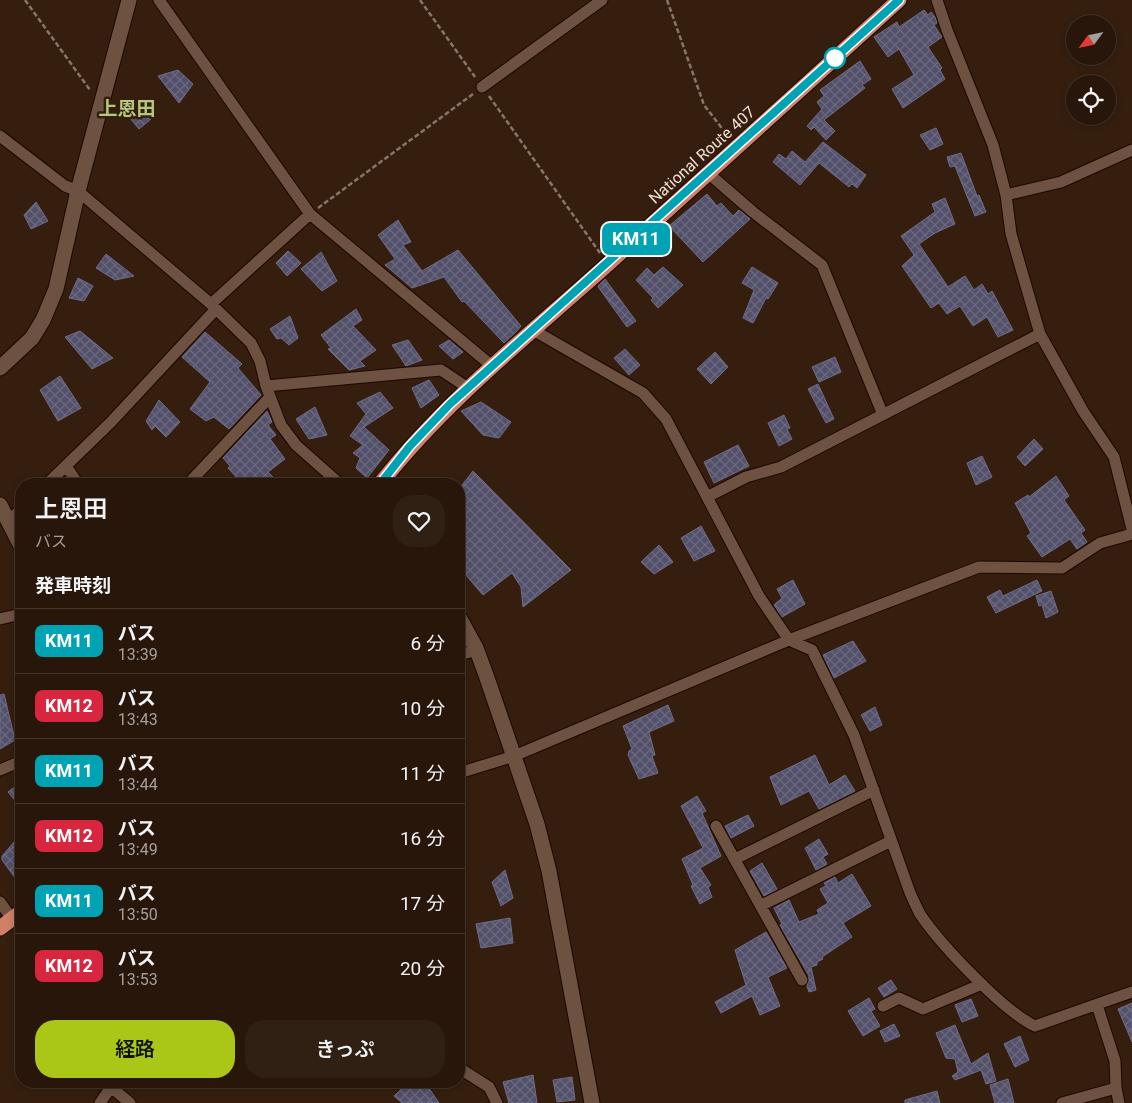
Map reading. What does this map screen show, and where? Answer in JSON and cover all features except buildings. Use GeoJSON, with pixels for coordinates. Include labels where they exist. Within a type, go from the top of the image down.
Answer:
{"type":"FeatureCollection","features":[{"type":"Feature","properties":{"kind":"highway","name":"National Route 407"},"geometry":{"type":"LineString","coordinates":[[385,478],[410,446],[468,388],[608,264],[898,0]]}},
{"type":"Feature","properties":{"kind":"street"},"geometry":{"type":"LineString","coordinates":[[0,368],[32,338],[43,320],[56,289],[78,191],[129,0]]}},
{"type":"Feature","properties":{"kind":"street"},"geometry":{"type":"LineString","coordinates":[[159,0],[310,214],[492,366]]}},
{"type":"Feature","properties":{"kind":"street"},"geometry":{"type":"LineString","coordinates":[[482,87],[602,0]]}},
{"type":"Feature","properties":{"kind":"street"},"geometry":{"type":"LineString","coordinates":[[938,0],[947,30],[993,145],[1006,194],[1011,234],[1040,334],[1083,411],[1114,457],[1132,529]]}},
{"type":"Feature","properties":{"kind":"street"},"geometry":{"type":"LineString","coordinates":[[0,136],[65,186],[78,191],[213,306],[251,343],[260,361],[268,392],[281,425],[296,445],[333,478]]}},
{"type":"Feature","properties":{"kind":"street"},"geometry":{"type":"LineString","coordinates":[[1006,194],[1061,182],[1132,150]]}},
{"type":"Feature","properties":{"kind":"street"},"geometry":{"type":"LineString","coordinates":[[708,173],[753,212],[813,255],[822,265],[883,415]]}},
{"type":"Feature","properties":{"kind":"street"},"geometry":{"type":"LineString","coordinates":[[53,478],[111,422],[213,306],[310,214]]}},
{"type":"Feature","properties":{"kind":"street"},"geometry":{"type":"LineString","coordinates":[[533,330],[643,393],[666,418],[760,596],[789,640],[812,650],[854,735],[909,890],[920,913],[938,937],[982,984],[1024,1021],[1035,1026],[1132,992]]}},
{"type":"Feature","properties":{"kind":"street"},"geometry":{"type":"LineString","coordinates":[[707,497],[746,477],[781,467],[1040,334]]}},
{"type":"Feature","properties":{"kind":"street"},"geometry":{"type":"LineString","coordinates":[[193,478],[268,392],[441,370],[468,388]]}},
{"type":"Feature","properties":{"kind":"street"},"geometry":{"type":"LineString","coordinates":[[66,466],[74,478]]}},
{"type":"Feature","properties":{"kind":"street"},"geometry":{"type":"LineString","coordinates":[[0,505],[15,534]]}},
{"type":"Feature","properties":{"kind":"street"},"geometry":{"type":"LineString","coordinates":[[9,521],[15,515]]}},
{"type":"Feature","properties":{"kind":"street"},"geometry":{"type":"LineString","coordinates":[[465,771],[514,756],[789,640],[978,567],[1062,568],[1100,543],[1132,534]]}},
{"type":"Feature","properties":{"kind":"street"},"geometry":{"type":"LineString","coordinates":[[0,619],[15,615]]}},
{"type":"Feature","properties":{"kind":"street"},"geometry":{"type":"LineString","coordinates":[[465,628],[477,650],[537,824],[548,871],[592,1103]]}},
{"type":"Feature","properties":{"kind":"street"},"geometry":{"type":"LineString","coordinates":[[465,653],[477,650]]}},
{"type":"Feature","properties":{"kind":"street"},"geometry":{"type":"LineString","coordinates":[[0,770],[15,764]]}},
{"type":"Feature","properties":{"kind":"street"},"geometry":{"type":"LineString","coordinates":[[735,859],[874,790]]}},
{"type":"Feature","properties":{"kind":"street"},"geometry":{"type":"LineString","coordinates":[[716,826],[762,905],[802,980]]}},
{"type":"Feature","properties":{"kind":"street"},"geometry":{"type":"LineString","coordinates":[[762,905],[892,841]]}},
{"type":"Feature","properties":{"kind":"street"},"geometry":{"type":"LineString","coordinates":[[0,902],[14,921]]}},
{"type":"Feature","properties":{"kind":"street"},"geometry":{"type":"LineString","coordinates":[[883,1006],[898,998],[923,1009],[982,984]]}},
{"type":"Feature","properties":{"kind":"street"},"geometry":{"type":"LineString","coordinates":[[1098,1005],[1115,1061],[1116,1088],[1119,1103]]}},
{"type":"Feature","properties":{"kind":"street"},"geometry":{"type":"LineString","coordinates":[[465,1072],[489,1087],[497,1103]]}},
{"type":"Feature","properties":{"kind":"street"},"geometry":{"type":"LineString","coordinates":[[100,1103],[110,1088]]}},
{"type":"Feature","properties":{"kind":"street"},"geometry":{"type":"LineString","coordinates":[[117,1088],[130,1103]]}},
{"type":"Feature","properties":{"kind":"street"},"geometry":{"type":"LineString","coordinates":[[1062,1103],[1116,1088]]}},
{"type":"Feature","properties":{"kind":"path"},"geometry":{"type":"LineString","coordinates":[[25,0],[102,105]]}},
{"type":"Feature","properties":{"kind":"path"},"geometry":{"type":"LineString","coordinates":[[420,0],[608,264]]}},
{"type":"Feature","properties":{"kind":"path"},"geometry":{"type":"LineString","coordinates":[[667,0],[704,105],[736,148]]}},
{"type":"Feature","properties":{"kind":"path"},"geometry":{"type":"LineString","coordinates":[[310,214],[482,87]]}},
{"type":"Feature","properties":{"kind":"bus line","name":"KM11"},"geometry":{"type":"LineString","coordinates":[[385,478],[410,446],[450,404],[608,264],[899,0]]}},
{"type":"Feature","properties":{"kind":"district","name":"上恩田"},"geometry":{"type":"Point","coordinates":[127,108]}}]}
